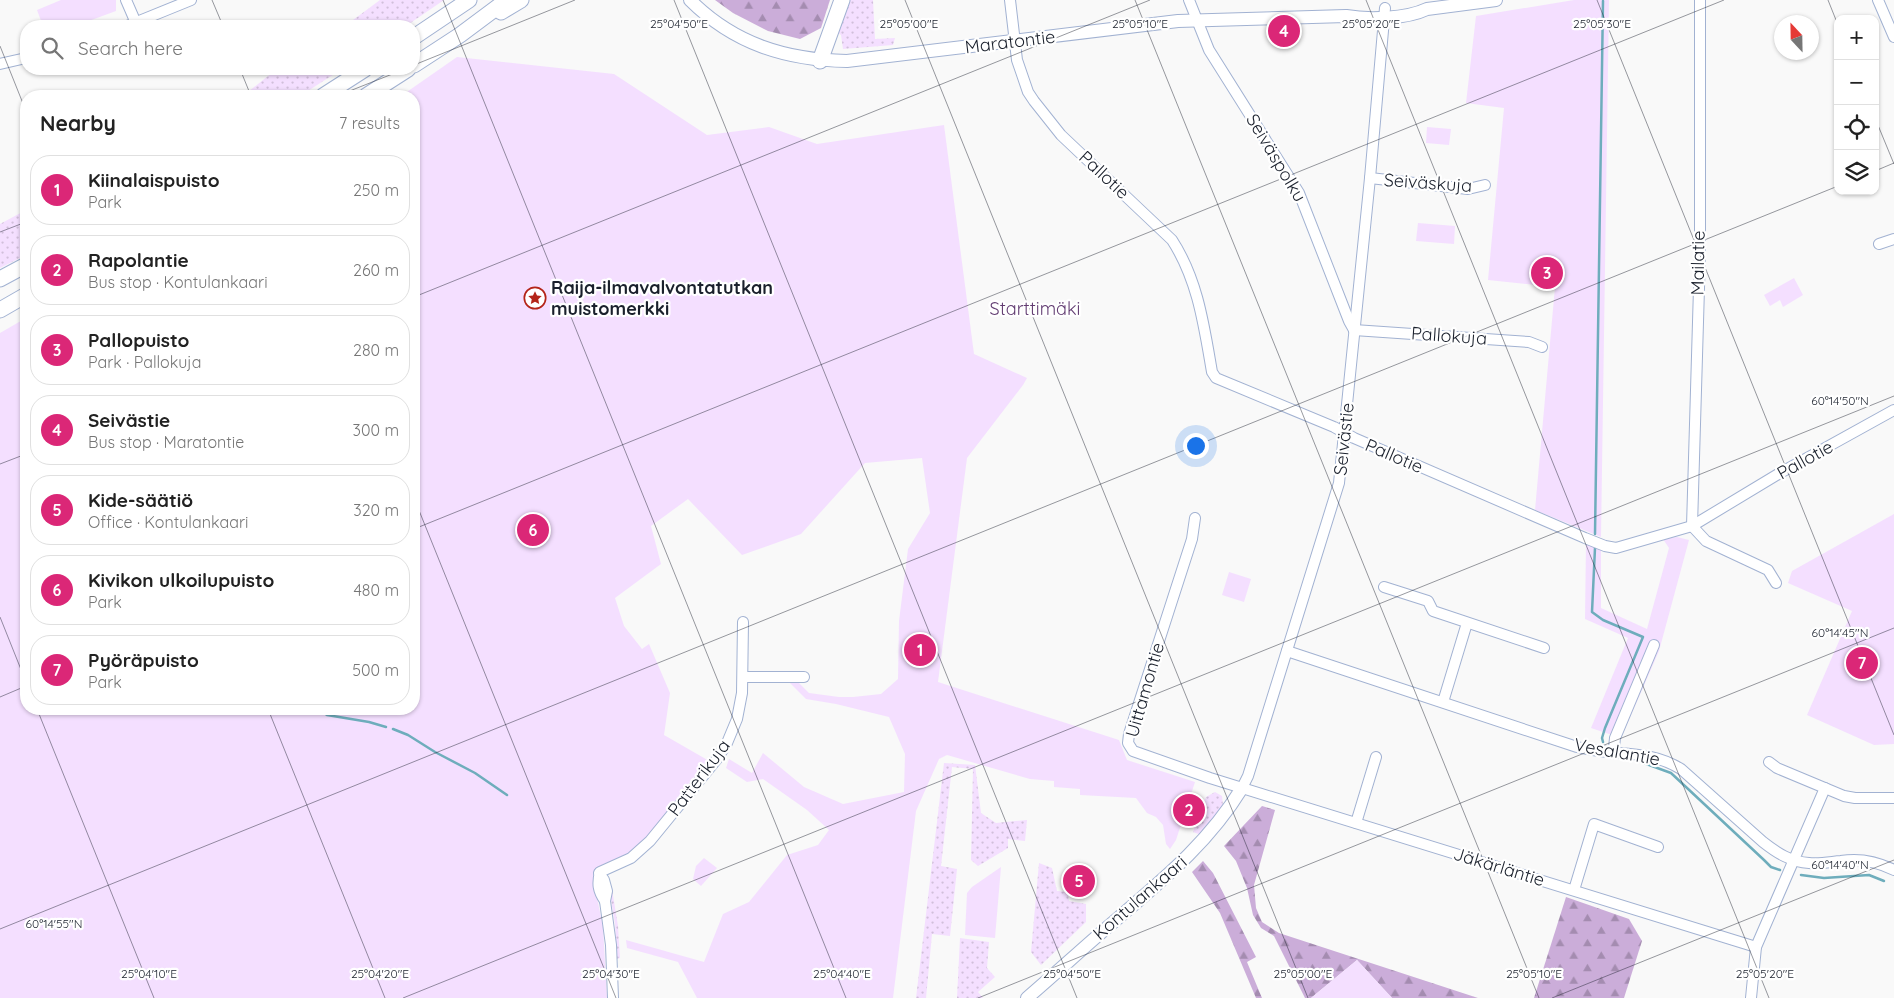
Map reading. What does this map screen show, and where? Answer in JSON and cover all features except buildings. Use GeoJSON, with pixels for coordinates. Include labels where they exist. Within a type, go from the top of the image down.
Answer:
{"type":"FeatureCollection","features":[{"type":"Feature","properties":{"kind":"highway"},"geometry":{"type":"LineString","coordinates":[[420,32],[456,0]]}},
{"type":"Feature","properties":{"kind":"highway"},"geometry":{"type":"LineString","coordinates":[[420,32],[469,0]]}},
{"type":"Feature","properties":{"kind":"highway"},"geometry":{"type":"LineString","coordinates":[[420,61],[507,0]]}},
{"type":"Feature","properties":{"kind":"highway"},"geometry":{"type":"LineString","coordinates":[[460,34],[521,0]]}},
{"type":"Feature","properties":{"kind":"highway"},"geometry":{"type":"LineString","coordinates":[[820,61],[842,0]]}},
{"type":"Feature","properties":{"kind":"highway"},"geometry":{"type":"LineString","coordinates":[[332,90],[356,75]]}},
{"type":"Feature","properties":{"kind":"highway"},"geometry":{"type":"LineString","coordinates":[[375,90],[399,75]]}},
{"type":"Feature","properties":{"kind":"highway"},"geometry":{"type":"LineString","coordinates":[[0,279],[20,268]]}},
{"type":"Feature","properties":{"kind":"highway"},"geometry":{"type":"LineString","coordinates":[[0,310],[20,298]]}},
{"type":"Feature","properties":{"kind":"main road","name":"Maratontie"},"geometry":{"type":"LineString","coordinates":[[690,0],[715,21],[755,45],[783,54],[820,61],[872,59],[1197,20],[1346,16],[1358,10],[1385,13],[1416,6],[1427,9],[1496,0]]}},
{"type":"Feature","properties":{"kind":"main road","name":"Kontulankaari"},"geometry":{"type":"LineString","coordinates":[[1027,998],[1191,854],[1210,833],[1242,788]]}},
{"type":"Feature","properties":{"kind":"street"},"geometry":{"type":"LineString","coordinates":[[126,0],[130,20]]}},
{"type":"Feature","properties":{"kind":"street"},"geometry":{"type":"LineString","coordinates":[[141,20],[191,0]]}},
{"type":"Feature","properties":{"kind":"street","name":"Pallotie"},"geometry":{"type":"LineString","coordinates":[[1010,0],[1015,42],[1022,75],[1028,92],[1062,135],[1172,240],[1183,256],[1194,284],[1212,372],[1216,378],[1606,546],[1616,548],[1692,526],[1780,473],[1894,410]]}},
{"type":"Feature","properties":{"kind":"street","name":"Seiväspolku"},"geometry":{"type":"LineString","coordinates":[[1188,0],[1209,50],[1299,193],[1354,330]]}},
{"type":"Feature","properties":{"kind":"street","name":"Mailatie"},"geometry":{"type":"LineString","coordinates":[[1692,526],[1700,254],[1698,209],[1700,0]]}},
{"type":"Feature","properties":{"kind":"street"},"geometry":{"type":"LineString","coordinates":[[1878,0],[1894,37]]}},
{"type":"Feature","properties":{"kind":"street","name":"Seivästie"},"geometry":{"type":"LineString","coordinates":[[1242,788],[1248,776],[1332,510],[1342,467],[1385,13]]}},
{"type":"Feature","properties":{"kind":"street"},"geometry":{"type":"LineString","coordinates":[[0,64],[20,59]]}},
{"type":"Feature","properties":{"kind":"street","name":"Seiväskuja"},"geometry":{"type":"LineString","coordinates":[[1370,178],[1468,189],[1485,185]]}},
{"type":"Feature","properties":{"kind":"street"},"geometry":{"type":"LineString","coordinates":[[1879,244],[1894,239]]}},
{"type":"Feature","properties":{"kind":"street","name":"Pallokuja"},"geometry":{"type":"LineString","coordinates":[[1354,330],[1529,342],[1542,347]]}},
{"type":"Feature","properties":{"kind":"street","name":"Uittamontie"},"geometry":{"type":"LineString","coordinates":[[1195,518],[1192,539],[1129,734],[1128,743],[1136,753],[1242,788]]}},
{"type":"Feature","properties":{"kind":"street"},"geometry":{"type":"LineString","coordinates":[[1692,526],[1706,541],[1768,570],[1776,583]]}},
{"type":"Feature","properties":{"kind":"street"},"geometry":{"type":"LineString","coordinates":[[1384,587],[1428,601],[1433,611],[1544,648]]}},
{"type":"Feature","properties":{"kind":"street","name":"Patterikuja"},"geometry":{"type":"LineString","coordinates":[[613,998],[612,945],[605,901],[607,891],[600,873],[625,861],[643,848],[719,756],[727,743],[737,719],[742,693],[743,622]]}},
{"type":"Feature","properties":{"kind":"street"},"geometry":{"type":"LineString","coordinates":[[1443,702],[1466,623]]}},
{"type":"Feature","properties":{"kind":"street"},"geometry":{"type":"LineString","coordinates":[[1614,748],[1615,738],[1654,646]]}},
{"type":"Feature","properties":{"kind":"street","name":"Vesalantie"},"geometry":{"type":"LineString","coordinates":[[1287,650],[1594,752],[1646,755],[1667,760],[1682,768],[1763,842],[1778,853],[1794,860],[1808,863],[1859,860],[1894,870]]}},
{"type":"Feature","properties":{"kind":"street"},"geometry":{"type":"LineString","coordinates":[[743,677],[804,677]]}},
{"type":"Feature","properties":{"kind":"street"},"geometry":{"type":"LineString","coordinates":[[1356,823],[1376,757]]}},
{"type":"Feature","properties":{"kind":"street"},"geometry":{"type":"LineString","coordinates":[[1769,762],[1777,768],[1849,797],[1894,798]]}},
{"type":"Feature","properties":{"kind":"street","name":"Jäkärläntie"},"geometry":{"type":"LineString","coordinates":[[1242,788],[1756,948]]}},
{"type":"Feature","properties":{"kind":"street"},"geometry":{"type":"LineString","coordinates":[[1751,998],[1756,948],[1825,788]]}},
{"type":"Feature","properties":{"kind":"street"},"geometry":{"type":"LineString","coordinates":[[1574,890],[1594,824],[1658,847]]}},
{"type":"Feature","properties":{"kind":"shaded area"},"geometry":{"type":"Polygon","coordinates":[[[61,0],[116,0],[116,11],[91,20],[41,20],[37,10],[61,0]]]}},
{"type":"Feature","properties":{"kind":"shaded area"},"geometry":{"type":"Polygon","coordinates":[[[380,0],[444,0],[415,20],[353,20],[380,0]]]}},
{"type":"Feature","properties":{"kind":"shaded area"},"geometry":{"type":"Polygon","coordinates":[[[845,0],[873,0],[875,39],[895,38],[893,45],[843,49],[841,35],[837,32],[845,0]]]}},
{"type":"Feature","properties":{"kind":"shaded area"},"geometry":{"type":"Polygon","coordinates":[[[1574,0],[1609,0],[1601,537],[1535,510],[1555,287],[1488,280],[1504,108],[1466,103],[1476,16],[1574,0]]]}},
{"type":"Feature","properties":{"kind":"shaded area"},"geometry":{"type":"Polygon","coordinates":[[[457,57],[614,74],[707,135],[769,127],[817,144],[944,125],[974,354],[1027,378],[967,458],[938,682],[1119,740],[1127,760],[1195,782],[1176,840],[1170,849],[1166,844],[1163,825],[1156,817],[1147,813],[1136,798],[1080,795],[1080,789],[1054,787],[1054,781],[1030,779],[947,755],[939,759],[916,811],[893,998],[697,998],[678,962],[627,948],[626,940],[704,962],[723,914],[749,902],[787,855],[818,845],[829,830],[807,810],[763,779],[747,782],[726,768],[729,759],[752,773],[763,753],[804,787],[843,804],[904,792],[905,754],[889,717],[806,699],[789,682],[798,682],[809,693],[853,697],[881,694],[898,679],[899,621],[908,549],[930,513],[922,458],[865,463],[801,534],[742,555],[688,499],[651,526],[661,564],[615,598],[624,626],[642,649],[649,644],[670,693],[664,735],[711,762],[641,846],[625,858],[603,865],[595,872],[593,878],[603,927],[607,998],[0,998],[0,333],[20,321],[20,715],[420,715],[420,90],[410,90],[457,57]]]}},
{"type":"Feature","properties":{"kind":"shaded area"},"geometry":{"type":"Polygon","coordinates":[[[333,75],[309,90],[250,90],[268,76],[333,75]]]}},
{"type":"Feature","properties":{"kind":"shaded area"},"geometry":{"type":"Polygon","coordinates":[[[1427,127],[1451,129],[1449,145],[1426,143],[1427,127]]]}},
{"type":"Feature","properties":{"kind":"shaded area"},"geometry":{"type":"Polygon","coordinates":[[[20,213],[20,258],[0,268],[0,224],[20,213]]]}},
{"type":"Feature","properties":{"kind":"shaded area"},"geometry":{"type":"Polygon","coordinates":[[[1418,223],[1455,226],[1454,244],[1416,241],[1418,223]]]}},
{"type":"Feature","properties":{"kind":"shaded area"},"geometry":{"type":"Polygon","coordinates":[[[1794,278],[1803,295],[1783,307],[1780,300],[1770,306],[1764,295],[1794,278]]]}},
{"type":"Feature","properties":{"kind":"shaded area"},"geometry":{"type":"Polygon","coordinates":[[[1894,514],[1894,744],[1874,745],[1807,715],[1852,611],[1788,583],[1792,571],[1894,514]]]}},
{"type":"Feature","properties":{"kind":"shaded area"},"geometry":{"type":"Polygon","coordinates":[[[1677,537],[1689,540],[1659,651],[1621,738],[1591,728],[1628,638],[1585,619],[1586,543],[1601,550],[1601,608],[1647,629],[1669,548],[1663,539],[1677,537]]]}},
{"type":"Feature","properties":{"kind":"shaded area"},"geometry":{"type":"Polygon","coordinates":[[[1229,572],[1251,579],[1244,602],[1222,595],[1229,572]]]}},
{"type":"Feature","properties":{"kind":"shaded area"},"geometry":{"type":"Polygon","coordinates":[[[944,763],[975,765],[981,813],[996,823],[1027,820],[1025,841],[1008,839],[1008,848],[978,866],[971,860],[973,769],[952,767],[941,866],[957,869],[950,936],[932,934],[926,998],[916,998],[944,763]]]}},
{"type":"Feature","properties":{"kind":"shaded area"},"geometry":{"type":"Polygon","coordinates":[[[1215,792],[1222,796],[1223,805],[1201,835],[1193,832],[1206,797],[1215,792]]]}},
{"type":"Feature","properties":{"kind":"shaded area"},"geometry":{"type":"Polygon","coordinates":[[[704,858],[717,868],[701,886],[693,879],[696,866],[704,858]]]}},
{"type":"Feature","properties":{"kind":"shaded area"},"geometry":{"type":"Polygon","coordinates":[[[1039,863],[1052,868],[1057,891],[1068,892],[1069,901],[1086,904],[1086,922],[1041,965],[1031,952],[1039,863]]]}},
{"type":"Feature","properties":{"kind":"shaded area"},"geometry":{"type":"Polygon","coordinates":[[[1001,867],[995,938],[965,935],[967,893],[972,887],[1001,867]]]}},
{"type":"Feature","properties":{"kind":"shaded area"},"geometry":{"type":"Polygon","coordinates":[[[609,888],[612,889],[618,926],[620,958],[617,959],[615,924],[609,888]]]}},
{"type":"Feature","properties":{"kind":"shaded area"},"geometry":{"type":"Polygon","coordinates":[[[960,938],[989,942],[987,968],[995,977],[978,992],[983,998],[957,998],[960,938]]]}},
{"type":"Feature","properties":{"kind":"shaded area"},"geometry":{"type":"Polygon","coordinates":[[[1357,960],[1392,998],[1311,998],[1357,960]]]}},
{"type":"Feature","properties":{"kind":"green space"},"geometry":{"type":"Polygon","coordinates":[[[715,0],[830,0],[821,28],[800,39],[768,31],[733,13],[715,0]]]}},
{"type":"Feature","properties":{"kind":"green space"},"geometry":{"type":"Polygon","coordinates":[[[1262,806],[1275,810],[1254,885],[1256,908],[1262,922],[1279,933],[1478,998],[1392,998],[1357,960],[1311,998],[1305,998],[1274,936],[1261,928],[1253,915],[1247,888],[1236,861],[1224,846],[1262,806]]]}},
{"type":"Feature","properties":{"kind":"green space"},"geometry":{"type":"Polygon","coordinates":[[[1203,861],[1213,873],[1256,957],[1247,962],[1262,998],[1256,998],[1220,913],[1192,872],[1203,861]]]}},
{"type":"Feature","properties":{"kind":"green space"},"geometry":{"type":"Polygon","coordinates":[[[1566,897],[1629,919],[1642,941],[1624,998],[1534,998],[1566,897]]]}},
{"type":"Feature","properties":{"kind":"waterway"},"geometry":{"type":"LineString","coordinates":[[1595,534],[1603,1]]}},
{"type":"Feature","properties":{"kind":"waterway"},"geometry":{"type":"LineString","coordinates":[[1595,548],[1592,612],[1603,620],[1643,637],[1605,728],[1602,738],[1603,742]]}},
{"type":"Feature","properties":{"kind":"waterway"},"geometry":{"type":"LineString","coordinates":[[327,715],[369,722],[386,727]]}},
{"type":"Feature","properties":{"kind":"waterway"},"geometry":{"type":"LineString","coordinates":[[393,729],[408,735],[475,773],[507,795]]}},
{"type":"Feature","properties":{"kind":"waterway"},"geometry":{"type":"LineString","coordinates":[[1641,762],[1671,773],[1771,867],[1780,870]]}},
{"type":"Feature","properties":{"kind":"waterway"},"geometry":{"type":"LineString","coordinates":[[1801,875],[1824,878],[1869,875],[1884,881]]}},
{"type":"Feature","properties":{"kind":"place","name":"Seivästie"},"geometry":{"type":"Point","coordinates":[1284,31]}},
{"type":"Feature","properties":{"kind":"place","name":"Pallopuisto"},"geometry":{"type":"Point","coordinates":[1547,273]}},
{"type":"Feature","properties":{"kind":"place","name":"Raija-ilmavalvontatutkan muistomerkki"},"geometry":{"type":"Point","coordinates":[535,298]}},
{"type":"Feature","properties":{"kind":"place","name":"Kivikon ulkoilupuisto"},"geometry":{"type":"Point","coordinates":[533,530]}},
{"type":"Feature","properties":{"kind":"place","name":"Kiinalaispuisto"},"geometry":{"type":"Point","coordinates":[920,650]}},
{"type":"Feature","properties":{"kind":"place","name":"Pyöräpuisto"},"geometry":{"type":"Point","coordinates":[1862,663]}},
{"type":"Feature","properties":{"kind":"place","name":"Rapolantie"},"geometry":{"type":"Point","coordinates":[1189,810]}},
{"type":"Feature","properties":{"kind":"place","name":"Kide-säätiö"},"geometry":{"type":"Point","coordinates":[1079,881]}},
{"type":"Feature","properties":{"kind":"park label","name":"Starttimäki"},"geometry":{"type":"Point","coordinates":[1035,309]}}]}
